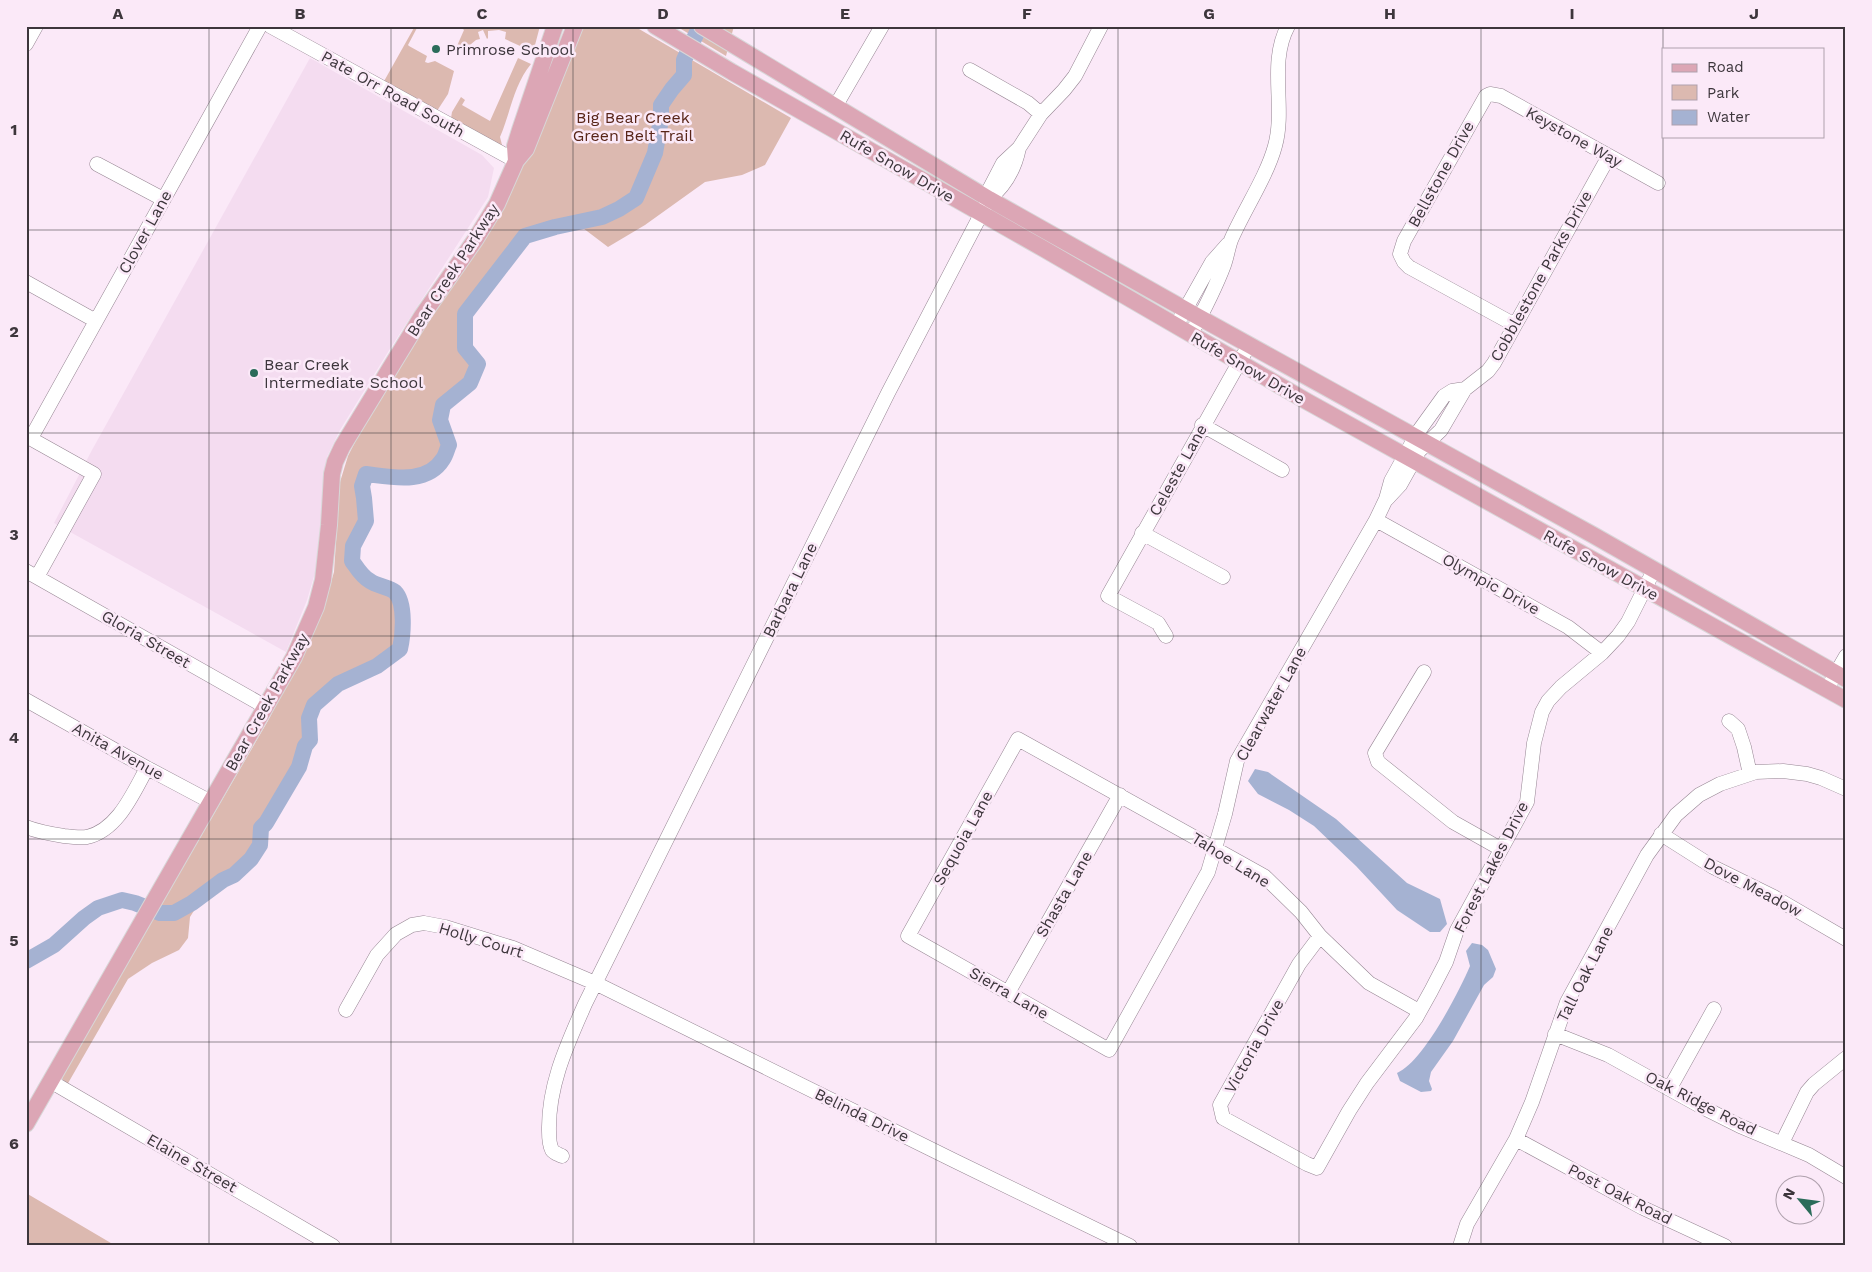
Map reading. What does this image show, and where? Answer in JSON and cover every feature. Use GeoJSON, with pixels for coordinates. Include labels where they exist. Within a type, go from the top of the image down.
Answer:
{"type":"FeatureCollection","features":[{"type":"Feature","properties":{"kind":"main road","name":"Bear Creek Parkway"},"geometry":{"type":"LineString","coordinates":[[516,162],[515,146],[555,26]]}},
{"type":"Feature","properties":{"kind":"main road","name":"Bear Creek Parkway"},"geometry":{"type":"LineString","coordinates":[[26,1124],[294,657],[316,607],[323,580],[332,474],[335,462],[342,447],[422,316],[497,204],[516,162],[526,149],[575,26]]}},
{"type":"Feature","properties":{"kind":"main road","name":"Rufe Snow Drive"},"geometry":{"type":"LineString","coordinates":[[702,26],[989,199],[1248,345],[1644,589],[1846,700]]}},
{"type":"Feature","properties":{"kind":"main road","name":"Rufe Snow Drive"},"geometry":{"type":"LineString","coordinates":[[657,28],[1191,334],[1238,363],[1415,449],[1654,570],[1841,676]]}},
{"type":"Feature","properties":{"kind":"street"},"geometry":{"type":"LineString","coordinates":[[26,44],[36,26]]}},
{"type":"Feature","properties":{"kind":"street","name":"Clover Lane"},"geometry":{"type":"LineString","coordinates":[[29,437],[96,321],[260,26]]}},
{"type":"Feature","properties":{"kind":"street","name":"Pate Orr Road South"},"geometry":{"type":"LineString","coordinates":[[270,26],[516,162]]}},
{"type":"Feature","properties":{"kind":"street"},"geometry":{"type":"LineString","coordinates":[[835,106],[882,26]]}},
{"type":"Feature","properties":{"kind":"street","name":"Barbara Lane"},"geometry":{"type":"LineString","coordinates":[[562,1156],[551,1148],[550,1107],[562,1058],[595,982],[819,532],[989,199],[990,188],[1003,163],[1019,148],[1041,114],[1075,76],[1102,26]]}},
{"type":"Feature","properties":{"kind":"street"},"geometry":{"type":"LineString","coordinates":[[1191,334],[1224,264],[1230,242],[1275,147],[1279,127],[1278,62],[1288,26]]}},
{"type":"Feature","properties":{"kind":"street"},"geometry":{"type":"LineString","coordinates":[[970,70],[1028,102],[1041,114]]}},
{"type":"Feature","properties":{"kind":"street","name":"Keystone Way"},"geometry":{"type":"LineString","coordinates":[[1490,94],[1501,96],[1658,183]]}},
{"type":"Feature","properties":{"kind":"street","name":"Bellstone Drive"},"geometry":{"type":"LineString","coordinates":[[1490,94],[1482,101],[1400,249],[1401,258],[1410,266],[1515,325]]}},
{"type":"Feature","properties":{"kind":"street","name":"Cobblestone Parks Drive"},"geometry":{"type":"LineString","coordinates":[[1415,449],[1441,430],[1465,389],[1488,371],[1609,156]]}},
{"type":"Feature","properties":{"kind":"street"},"geometry":{"type":"LineString","coordinates":[[97,164],[163,199]]}},
{"type":"Feature","properties":{"kind":"street"},"geometry":{"type":"LineString","coordinates":[[1176,326],[1212,262],[1230,242]]}},
{"type":"Feature","properties":{"kind":"street"},"geometry":{"type":"LineString","coordinates":[[26,282],[96,321]]}},
{"type":"Feature","properties":{"kind":"street","name":"Celeste Lane"},"geometry":{"type":"LineString","coordinates":[[1166,636],[1158,623],[1108,596],[1248,345]]}},
{"type":"Feature","properties":{"kind":"street"},"geometry":{"type":"LineString","coordinates":[[1202,425],[1282,470]]}},
{"type":"Feature","properties":{"kind":"street"},"geometry":{"type":"LineString","coordinates":[[29,437],[94,474],[32,574]]}},
{"type":"Feature","properties":{"kind":"street","name":"Clearwater Lane"},"geometry":{"type":"LineString","coordinates":[[1109,1050],[1208,872],[1225,814],[1237,761],[1376,520],[1386,499],[1390,481],[1415,449]]}},
{"type":"Feature","properties":{"kind":"street","name":"Olympic Drive"},"geometry":{"type":"LineString","coordinates":[[1376,520],[1568,627],[1602,653]]}},
{"type":"Feature","properties":{"kind":"street"},"geometry":{"type":"LineString","coordinates":[[1142,533],[1223,577]]}},
{"type":"Feature","properties":{"kind":"street","name":"Forest Lakes Drive"},"geometry":{"type":"LineString","coordinates":[[1317,1168],[1349,1111],[1420,1012],[1446,962],[1457,930],[1527,802],[1534,743],[1542,712],[1548,701],[1561,687],[1602,653],[1628,622],[1654,570]]}},
{"type":"Feature","properties":{"kind":"street","name":"Gloria Street"},"geometry":{"type":"LineString","coordinates":[[32,574],[266,707]]}},
{"type":"Feature","properties":{"kind":"street"},"geometry":{"type":"LineString","coordinates":[[1827,689],[1841,676],[1846,656]]}},
{"type":"Feature","properties":{"kind":"street"},"geometry":{"type":"LineString","coordinates":[[1424,672],[1375,753],[1378,762],[1453,822],[1501,849]]}},
{"type":"Feature","properties":{"kind":"street","name":"Anita Avenue"},"geometry":{"type":"LineString","coordinates":[[26,700],[211,802]]}},
{"type":"Feature","properties":{"kind":"street"},"geometry":{"type":"LineString","coordinates":[[1729,721],[1738,729],[1750,774]]}},
{"type":"Feature","properties":{"kind":"street","name":"Tahoe Lane"},"geometry":{"type":"LineString","coordinates":[[1018,739],[1264,876],[1301,912],[1320,936],[1370,983],[1420,1012]]}},
{"type":"Feature","properties":{"kind":"street","name":"Sequoia Lane"},"geometry":{"type":"LineString","coordinates":[[908,936],[1018,739]]}},
{"type":"Feature","properties":{"kind":"street"},"geometry":{"type":"LineString","coordinates":[[26,827],[45,833],[77,837],[86,837],[105,830],[125,807],[147,768]]}},
{"type":"Feature","properties":{"kind":"street","name":"Tall Oak Lane"},"geometry":{"type":"LineString","coordinates":[[1460,1246],[1467,1224],[1516,1139],[1532,1102],[1567,1002],[1647,855],[1676,815],[1699,795],[1720,784],[1750,774],[1783,771],[1807,774],[1846,788]]}},
{"type":"Feature","properties":{"kind":"street","name":"Shasta Lane"},"geometry":{"type":"LineString","coordinates":[[1008,993],[1120,795]]}},
{"type":"Feature","properties":{"kind":"street","name":"Dove Meadow"},"geometry":{"type":"LineString","coordinates":[[1661,834],[1713,867],[1774,897],[1846,939]]}},
{"type":"Feature","properties":{"kind":"street","name":"Holly Court"},"geometry":{"type":"LineString","coordinates":[[346,1010],[377,956],[389,940],[403,929],[424,923],[445,927],[513,948],[595,982]]}},
{"type":"Feature","properties":{"kind":"street","name":"Sierra Lane"},"geometry":{"type":"LineString","coordinates":[[908,936],[1109,1050]]}},
{"type":"Feature","properties":{"kind":"street","name":"Victoria Drive"},"geometry":{"type":"LineString","coordinates":[[1317,1168],[1222,1118],[1220,1105],[1300,964],[1320,936]]}},
{"type":"Feature","properties":{"kind":"street","name":"Belinda Drive"},"geometry":{"type":"LineString","coordinates":[[595,982],[1130,1246]]}},
{"type":"Feature","properties":{"kind":"street"},"geometry":{"type":"LineString","coordinates":[[1670,1088],[1714,1009]]}},
{"type":"Feature","properties":{"kind":"street","name":"Oak Ridge Road"},"geometry":{"type":"LineString","coordinates":[[1555,1034],[1608,1055],[1702,1107],[1740,1126],[1782,1143],[1846,1176]]}},
{"type":"Feature","properties":{"kind":"street"},"geometry":{"type":"LineString","coordinates":[[1782,1143],[1807,1092],[1846,1058]]}},
{"type":"Feature","properties":{"kind":"street","name":"Elaine Street"},"geometry":{"type":"LineString","coordinates":[[50,1081],[333,1246]]}},
{"type":"Feature","properties":{"kind":"street","name":"Post Oak Road"},"geometry":{"type":"LineString","coordinates":[[1516,1139],[1643,1208],[1725,1246]]}},
{"type":"Feature","properties":{"kind":"shaded area","name":"Bear Creek Intermediate School"},"geometry":{"type":"Polygon","coordinates":[[[310,58],[482,155],[494,168],[488,197],[388,352],[340,430],[327,457],[315,573],[307,600],[286,652],[54,523],[92,450],[310,58]]]}},
{"type":"Feature","properties":{"kind":"green space"},"geometry":{"type":"Polygon","coordinates":[[[415,26],[418,26],[408,45],[427,56],[425,62],[435,61],[454,71],[448,94],[437,111],[383,83],[415,26]]]}},
{"type":"Feature","properties":{"kind":"green space"},"geometry":{"type":"Polygon","coordinates":[[[460,26],[540,26],[535,45],[529,50],[505,39],[506,32],[499,30],[488,31],[487,39],[483,30],[478,32],[480,39],[465,49],[457,46],[464,30],[460,26]]]}},
{"type":"Feature","properties":{"kind":"green space","name":"Big Bear Creek Green Belt Trail"},"geometry":{"type":"Polygon","coordinates":[[[584,26],[634,26],[791,118],[765,165],[742,175],[705,182],[645,225],[608,247],[575,222],[525,236],[465,314],[465,348],[478,364],[470,383],[443,405],[440,420],[449,445],[444,457],[428,473],[418,476],[398,477],[366,474],[362,486],[366,521],[353,546],[352,561],[369,581],[395,592],[400,601],[403,634],[400,649],[377,666],[338,684],[314,705],[309,718],[310,740],[299,767],[266,823],[261,828],[260,845],[251,859],[202,898],[190,917],[188,938],[179,950],[152,963],[128,979],[67,1085],[61,1077],[269,719],[322,613],[334,572],[340,482],[348,456],[451,285],[584,26]]]}},
{"type":"Feature","properties":{"kind":"green space"},"geometry":{"type":"Polygon","coordinates":[[[676,26],[734,26],[726,56],[676,26]]]}},
{"type":"Feature","properties":{"kind":"green space"},"geometry":{"type":"Polygon","coordinates":[[[518,58],[531,64],[520,81],[513,99],[500,137],[502,145],[496,145],[451,118],[452,112],[461,97],[465,100],[462,105],[490,121],[518,58]]]}},
{"type":"Feature","properties":{"kind":"green space"},"geometry":{"type":"Polygon","coordinates":[[[26,1193],[116,1246],[26,1246],[26,1193]]]}},
{"type":"Feature","properties":{"kind":"water"},"geometry":{"type":"Polygon","coordinates":[[[1255,769],[1268,772],[1336,819],[1407,883],[1440,899],[1447,924],[1440,932],[1430,932],[1397,910],[1356,866],[1314,826],[1258,794],[1248,781],[1255,769]]]}},
{"type":"Feature","properties":{"kind":"water"},"geometry":{"type":"Polygon","coordinates":[[[1472,943],[1482,945],[1488,950],[1496,969],[1493,977],[1484,985],[1453,1041],[1431,1072],[1429,1081],[1431,1091],[1421,1092],[1400,1081],[1397,1073],[1418,1055],[1449,1008],[1470,966],[1466,951],[1472,943]]]}},
{"type":"Feature","properties":{"kind":"waterway"},"geometry":{"type":"LineString","coordinates":[[26,961],[54,945],[98,908],[122,900],[160,913],[174,913],[192,903],[223,880],[234,875],[251,859],[260,845],[261,828],[266,823],[299,767],[305,746],[310,740],[309,718],[314,705],[338,684],[377,666],[400,649],[403,620],[398,597],[392,590],[367,579],[352,561],[353,546],[366,521],[362,486],[366,474],[398,477],[418,476],[428,473],[443,459],[449,445],[440,420],[443,405],[470,383],[478,364],[465,348],[465,314],[525,236],[555,227],[602,217],[636,198],[655,153],[661,119],[661,105],[684,75],[684,60],[700,26]]}},
{"type":"Feature","properties":{"kind":"place","name":"Primrose School"},"geometry":{"type":"Point","coordinates":[436,49]}},
{"type":"Feature","properties":{"kind":"place","name":"Bear Creek Intermediate School"},"geometry":{"type":"Point","coordinates":[254,373]}}]}
